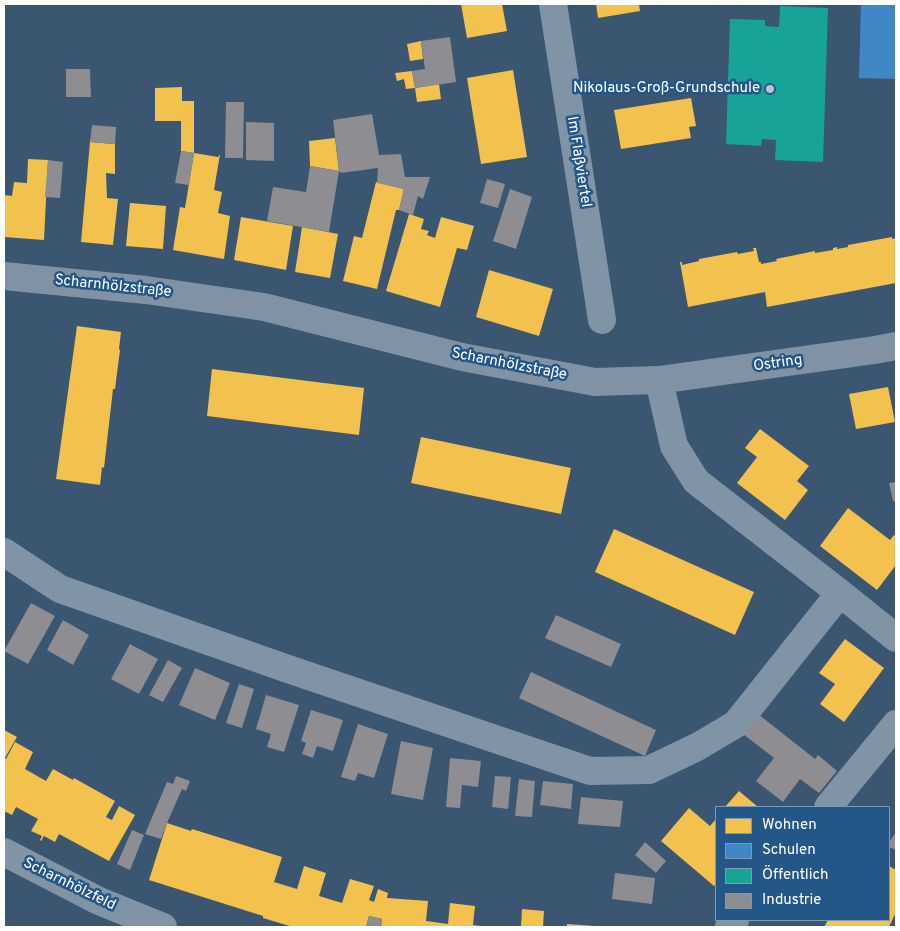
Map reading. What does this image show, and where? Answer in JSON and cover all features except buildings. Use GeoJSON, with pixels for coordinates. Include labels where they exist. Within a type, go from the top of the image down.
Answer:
{"type":"FeatureCollection","features":[{"type":"Feature","properties":{"kind":"main road","name":"Scharnhölzstraße"},"geometry":{"type":"LineString","coordinates":[[4,276],[146,290],[264,307],[462,356],[595,382],[659,380]]}},
{"type":"Feature","properties":{"kind":"main road","name":"Ostring"},"geometry":{"type":"LineString","coordinates":[[659,380],[896,346]]}},
{"type":"Feature","properties":{"kind":"street","name":"Im Flaßviertel"},"geometry":{"type":"LineString","coordinates":[[553,4],[602,320]]}},
{"type":"Feature","properties":{"kind":"street"},"geometry":{"type":"LineString","coordinates":[[659,380],[674,446],[696,481],[896,638]]}},
{"type":"Feature","properties":{"kind":"street"},"geometry":{"type":"LineString","coordinates":[[4,552],[60,589],[590,771],[649,770],[697,747],[736,724],[840,593]]}},
{"type":"Feature","properties":{"kind":"street"},"geometry":{"type":"LineString","coordinates":[[829,806],[896,724]]}},
{"type":"Feature","properties":{"kind":"street","name":"Scharnhölzfeld"},"geometry":{"type":"LineString","coordinates":[[4,852],[99,901],[163,927]]}},
{"type":"Feature","properties":{"kind":"place","name":"Nikolaus-Groß-Grundschule"},"geometry":{"type":"Point","coordinates":[770,89]}}]}
